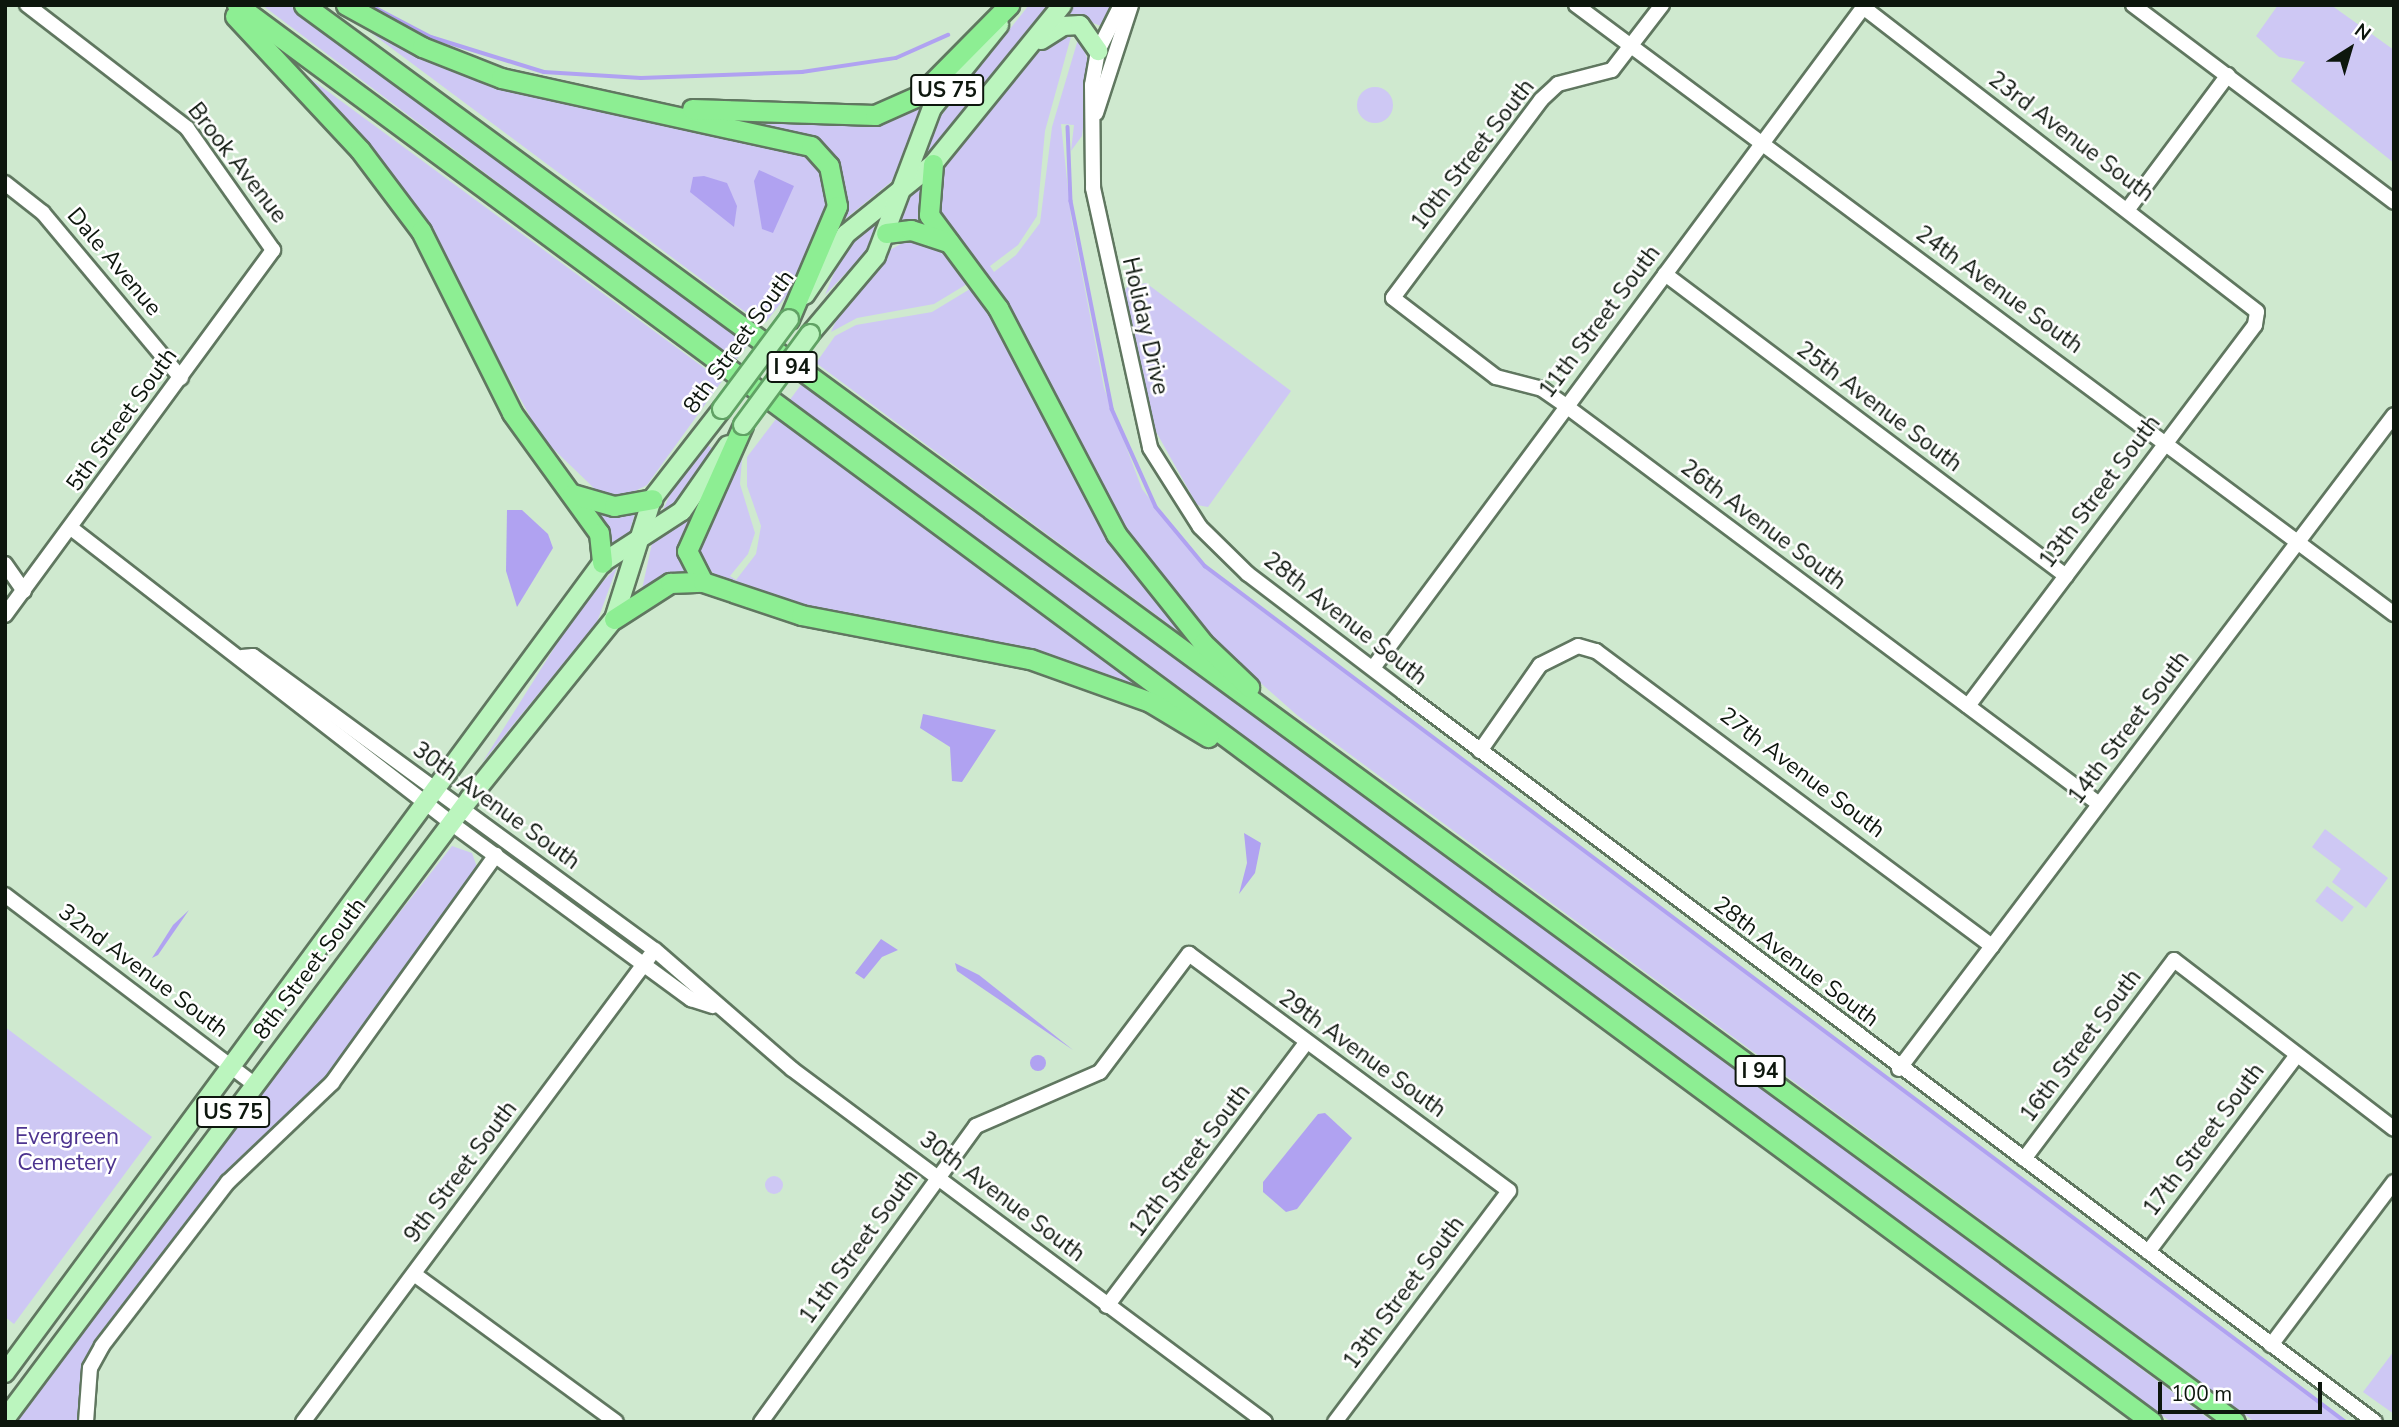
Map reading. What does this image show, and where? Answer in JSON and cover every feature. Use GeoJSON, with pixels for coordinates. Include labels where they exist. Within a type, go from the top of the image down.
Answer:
{"type":"FeatureCollection","features":[{"type":"Feature","properties":{"kind":"highway"},"geometry":{"type":"LineString","coordinates":[[225,5],[360,150],[421,231],[512,413],[599,533],[602,564]]}},
{"type":"Feature","properties":{"kind":"highway","name":"I 94"},"geometry":{"type":"LineString","coordinates":[[237,5],[2152,1422]]}},
{"type":"Feature","properties":{"kind":"highway","name":"I 94"},"geometry":{"type":"LineString","coordinates":[[304,5],[2235,1422]]}},
{"type":"Feature","properties":{"kind":"highway"},"geometry":{"type":"LineString","coordinates":[[346,5],[422,47],[502,78],[779,134],[822,155],[837,206],[789,319]]}},
{"type":"Feature","properties":{"kind":"highway"},"geometry":{"type":"LineString","coordinates":[[645,107],[875,115],[920,95],[1009,5]]}},
{"type":"Feature","properties":{"kind":"highway"},"geometry":{"type":"LineString","coordinates":[[933,164],[929,215],[998,308],[1116,534],[1202,643],[1283,724]]}},
{"type":"Feature","properties":{"kind":"highway"},"geometry":{"type":"LineString","coordinates":[[886,233],[911,230],[950,243]]}},
{"type":"Feature","properties":{"kind":"highway"},"geometry":{"type":"LineString","coordinates":[[703,582],[687,551],[743,425]]}},
{"type":"Feature","properties":{"kind":"highway"},"geometry":{"type":"LineString","coordinates":[[572,494],[614,506],[652,499]]}},
{"type":"Feature","properties":{"kind":"highway"},"geometry":{"type":"LineString","coordinates":[[614,619],[670,583],[703,582],[789,612],[1030,659],[1102,682],[1150,702],[1322,807]]}},
{"type":"Feature","properties":{"kind":"main road","name":"8th Street South"},"geometry":{"type":"LineString","coordinates":[[5,1373],[602,564],[640,543],[682,511],[810,334],[876,256],[932,108],[1016,5]]}},
{"type":"Feature","properties":{"kind":"main road","name":"8th Street South"},"geometry":{"type":"LineString","coordinates":[[5,1419],[463,807],[614,619],[652,499],[789,319],[846,234],[933,164],[1030,48],[1062,5]]}},
{"type":"Feature","properties":{"kind":"main road"},"geometry":{"type":"LineString","coordinates":[[1030,48],[1071,24],[1090,31],[1098,51]]}},
{"type":"Feature","properties":{"kind":"street","name":"Brook Avenue"},"geometry":{"type":"LineString","coordinates":[[27,5],[187,128],[273,250]]}},
{"type":"Feature","properties":{"kind":"street","name":"Holiday Drive"},"geometry":{"type":"LineString","coordinates":[[1121,5],[1098,51],[1093,188],[1150,448],[1200,527]]}},
{"type":"Feature","properties":{"kind":"street","name":"Holiday Drive"},"geometry":{"type":"LineString","coordinates":[[1094,121],[1131,5]]}},
{"type":"Feature","properties":{"kind":"street","name":"24th Avenue South"},"geometry":{"type":"LineString","coordinates":[[1576,5],[2394,614]]}},
{"type":"Feature","properties":{"kind":"street","name":"10th Street South"},"geometry":{"type":"LineString","coordinates":[[1393,298],[1541,100],[1558,84],[1612,70],[1662,5]]}},
{"type":"Feature","properties":{"kind":"street"},"geometry":{"type":"LineString","coordinates":[[2133,5],[2394,202]]}},
{"type":"Feature","properties":{"kind":"street","name":"11th Street South"},"geometry":{"type":"LineString","coordinates":[[1373,668],[1864,6]]}},
{"type":"Feature","properties":{"kind":"street","name":"23rd Avenue South"},"geometry":{"type":"LineString","coordinates":[[1864,6],[2251,302]]}},
{"type":"Feature","properties":{"kind":"street"},"geometry":{"type":"LineString","coordinates":[[2128,209],[2228,75]]}},
{"type":"Feature","properties":{"kind":"street","name":"Dale Avenue"},"geometry":{"type":"LineString","coordinates":[[5,183],[43,213],[181,378]]}},
{"type":"Feature","properties":{"kind":"street","name":"5th Street South"},"geometry":{"type":"LineString","coordinates":[[5,615],[273,250]]}},
{"type":"Feature","properties":{"kind":"street","name":"25th Avenue South"},"geometry":{"type":"LineString","coordinates":[[1665,274],[2066,576]]}},
{"type":"Feature","properties":{"kind":"street","name":"26th Avenue South"},"geometry":{"type":"LineString","coordinates":[[1393,298],[1496,377],[1542,389],[1566,405],[2099,804]]}},
{"type":"Feature","properties":{"kind":"street","name":"13th Street South"},"geometry":{"type":"LineString","coordinates":[[1968,706],[2255,325],[2251,302]]}},
{"type":"Feature","properties":{"kind":"street","name":"14th Street South"},"geometry":{"type":"LineString","coordinates":[[1899,1069],[2394,415]]}},
{"type":"Feature","properties":{"kind":"street","name":"28th Avenue South"},"geometry":{"type":"LineString","coordinates":[[1200,527],[1248,574],[1480,751],[1899,1069],[2024,1159],[2375,1422]]}},
{"type":"Feature","properties":{"kind":"street","name":"30th Avenue South"},"geometry":{"type":"LineString","coordinates":[[71,528],[430,796],[451,823],[691,999],[713,1006],[1107,1306],[1265,1422]]}},
{"type":"Feature","properties":{"kind":"street"},"geometry":{"type":"LineString","coordinates":[[5,564],[24,591]]}},
{"type":"Feature","properties":{"kind":"street","name":"27th Avenue South"},"geometry":{"type":"LineString","coordinates":[[1480,751],[1540,665],[1578,646],[1614,661],[1992,946]]}},
{"type":"Feature","properties":{"kind":"street","name":"30th Avenue South"},"geometry":{"type":"LineString","coordinates":[[430,796],[463,807],[655,950],[702,988],[713,1006]]}},
{"type":"Feature","properties":{"kind":"street"},"geometry":{"type":"LineString","coordinates":[[86,1422],[90,1368],[102,1346],[228,1182],[332,1083],[496,855]]}},
{"type":"Feature","properties":{"kind":"street","name":"32nd Avenue South"},"geometry":{"type":"LineString","coordinates":[[5,895],[254,1084]]}},
{"type":"Feature","properties":{"kind":"street","name":"9th Street South"},"geometry":{"type":"LineString","coordinates":[[303,1422],[655,950]]}},
{"type":"Feature","properties":{"kind":"street","name":"11th Street South"},"geometry":{"type":"LineString","coordinates":[[761,1422],[976,1126],[1100,1072],[1189,954]]}},
{"type":"Feature","properties":{"kind":"street","name":"29th Avenue South"},"geometry":{"type":"LineString","coordinates":[[1189,954],[1510,1191]]}},
{"type":"Feature","properties":{"kind":"street","name":"16th Street South"},"geometry":{"type":"LineString","coordinates":[[2024,1159],[2174,960],[2297,1055]]}},
{"type":"Feature","properties":{"kind":"street","name":"12th Street South"},"geometry":{"type":"LineString","coordinates":[[1107,1306],[1307,1042]]}},
{"type":"Feature","properties":{"kind":"street"},"geometry":{"type":"LineString","coordinates":[[2297,1055],[2394,1129]]}},
{"type":"Feature","properties":{"kind":"street","name":"17th Street South"},"geometry":{"type":"LineString","coordinates":[[2148,1252],[2297,1055]]}},
{"type":"Feature","properties":{"kind":"street"},"geometry":{"type":"LineString","coordinates":[[2271,1345],[2394,1182]]}},
{"type":"Feature","properties":{"kind":"street","name":"13th Street South"},"geometry":{"type":"LineString","coordinates":[[1335,1422],[1510,1191]]}},
{"type":"Feature","properties":{"kind":"street"},"geometry":{"type":"LineString","coordinates":[[414,1274],[616,1422]]}},
{"type":"Feature","properties":{"kind":"green space"},"geometry":{"type":"Polygon","coordinates":[[[262,5],[289,5],[750,342],[735,361],[262,5]]]}},
{"type":"Feature","properties":{"kind":"green space"},"geometry":{"type":"Polygon","coordinates":[[[1029,5],[1050,5],[939,146],[918,163],[936,122],[1029,5]]]}},
{"type":"Feature","properties":{"kind":"green space"},"geometry":{"type":"Polygon","coordinates":[[[1070,5],[1114,5],[1101,26],[1077,17],[1061,20],[1070,5]]]}},
{"type":"Feature","properties":{"kind":"green space"},"geometry":{"type":"Polygon","coordinates":[[[2278,5],[2331,5],[2394,50],[2394,163],[2291,81],[2305,62],[2279,57],[2256,36],[2278,5]]]}},
{"type":"Feature","properties":{"kind":"green space"},"geometry":{"type":"Polygon","coordinates":[[[343,12],[415,51],[803,150],[823,169],[829,207],[798,281],[766,322],[748,314],[343,12]]]}},
{"type":"Feature","properties":{"kind":"green space"},"geometry":{"type":"Polygon","coordinates":[[[1072,33],[1045,131],[1037,216],[1018,245],[990,266],[994,272],[1016,255],[1040,223],[1052,127],[1079,36],[1090,66],[1082,136],[1071,151],[1074,125],[1061,124],[1071,217],[1104,388],[1142,489],[1203,567],[2344,1422],[2255,1422],[1298,716],[1214,642],[1147,561],[1086,460],[992,281],[946,229],[935,202],[940,173],[989,106],[1051,39],[1072,33]]]}},
{"type":"Feature","properties":{"kind":"green space"},"geometry":{"type":"Polygon","coordinates":[[[307,76],[722,381],[647,485],[623,497],[598,492],[542,438],[420,217],[353,127],[304,80],[307,76]]]}},
{"type":"Feature","properties":{"kind":"green space"},"geometry":{"type":"Polygon","coordinates":[[[1375,87],[1388,92],[1393,105],[1388,118],[1375,123],[1362,118],[1357,105],[1362,92],[1375,87]]]}},
{"type":"Feature","properties":{"kind":"green space"},"geometry":{"type":"Polygon","coordinates":[[[926,102],[892,181],[844,220],[840,172],[810,136],[718,117],[875,123],[926,102]]]}},
{"type":"Feature","properties":{"kind":"green space"},"geometry":{"type":"Polygon","coordinates":[[[922,183],[925,225],[899,223],[908,192],[922,183]]]}},
{"type":"Feature","properties":{"kind":"green space"},"geometry":{"type":"Polygon","coordinates":[[[884,210],[865,253],[825,295],[843,251],[884,210]]]}},
{"type":"Feature","properties":{"kind":"green space"},"geometry":{"type":"Polygon","coordinates":[[[910,239],[935,245],[967,274],[1194,643],[816,363],[835,336],[856,325],[932,312],[970,289],[967,284],[934,304],[857,318],[831,332],[843,305],[888,251],[910,239]]]}},
{"type":"Feature","properties":{"kind":"green space"},"geometry":{"type":"Polygon","coordinates":[[[1146,283],[1291,391],[1208,507],[1197,505],[1150,421],[1122,295],[1127,287],[1146,283]]]}},
{"type":"Feature","properties":{"kind":"green space"},"geometry":{"type":"Polygon","coordinates":[[[803,382],[2213,1422],[2171,1422],[789,401],[803,382]]]}},
{"type":"Feature","properties":{"kind":"green space"},"geometry":{"type":"Polygon","coordinates":[[[776,419],[1152,696],[721,583],[696,552],[743,448],[740,484],[755,533],[748,554],[730,576],[736,580],[756,554],[761,526],[747,486],[747,457],[776,419]]]}},
{"type":"Feature","properties":{"kind":"green space"},"geometry":{"type":"Polygon","coordinates":[[[707,445],[712,448],[686,492],[661,514],[677,480],[707,445]]]}},
{"type":"Feature","properties":{"kind":"green space"},"geometry":{"type":"Polygon","coordinates":[[[695,511],[680,545],[685,575],[641,594],[652,543],[695,511]]]}},
{"type":"Feature","properties":{"kind":"green space"},"geometry":{"type":"Polygon","coordinates":[[[595,513],[635,513],[628,538],[612,547],[595,513]]]}},
{"type":"Feature","properties":{"kind":"green space"},"geometry":{"type":"Polygon","coordinates":[[[617,567],[597,622],[482,763],[583,602],[617,567]]]}},
{"type":"Feature","properties":{"kind":"green space"},"geometry":{"type":"Polygon","coordinates":[[[2325,829],[2388,878],[2366,908],[2332,882],[2341,869],[2312,847],[2325,829]]]}},
{"type":"Feature","properties":{"kind":"green space"},"geometry":{"type":"Polygon","coordinates":[[[452,846],[472,853],[478,870],[330,1075],[100,1336],[85,1366],[78,1422],[17,1422],[304,1034],[452,846]]]}},
{"type":"Feature","properties":{"kind":"green space"},"geometry":{"type":"Polygon","coordinates":[[[2327,886],[2354,907],[2342,922],[2315,901],[2327,886]]]}},
{"type":"Feature","properties":{"kind":"green space","name":"Evergreen Cemetery"},"geometry":{"type":"Polygon","coordinates":[[[5,1027],[152,1137],[14,1324],[5,1317],[5,1027]]]}},
{"type":"Feature","properties":{"kind":"green space"},"geometry":{"type":"Polygon","coordinates":[[[774,1176],[780,1179],[783,1185],[780,1191],[774,1194],[768,1191],[765,1185],[768,1179],[774,1176]]]}},
{"type":"Feature","properties":{"kind":"green space"},"geometry":{"type":"Polygon","coordinates":[[[2394,1351],[2394,1414],[2363,1392],[2394,1351]]]}},
{"type":"Feature","properties":{"kind":"shaded area"},"geometry":{"type":"Polygon","coordinates":[[[759,170],[794,186],[773,233],[762,229],[754,181],[759,170]]]}},
{"type":"Feature","properties":{"kind":"shaded area"},"geometry":{"type":"Polygon","coordinates":[[[704,176],[727,183],[737,206],[734,227],[690,192],[693,177],[704,176]]]}},
{"type":"Feature","properties":{"kind":"shaded area"},"geometry":{"type":"Polygon","coordinates":[[[507,510],[522,510],[548,534],[553,548],[517,607],[506,571],[507,510]]]}},
{"type":"Feature","properties":{"kind":"shaded area"},"geometry":{"type":"Polygon","coordinates":[[[923,714],[996,730],[962,782],[952,781],[950,747],[920,728],[923,714]]]}},
{"type":"Feature","properties":{"kind":"shaded area"},"geometry":{"type":"Polygon","coordinates":[[[1244,833],[1261,843],[1255,873],[1239,894],[1247,863],[1244,833]]]}},
{"type":"Feature","properties":{"kind":"shaded area"},"geometry":{"type":"Polygon","coordinates":[[[189,910],[158,955],[152,958],[173,925],[189,910]]]}},
{"type":"Feature","properties":{"kind":"shaded area"},"geometry":{"type":"Polygon","coordinates":[[[881,939],[898,950],[882,957],[864,979],[855,973],[881,939]]]}},
{"type":"Feature","properties":{"kind":"shaded area"},"geometry":{"type":"Polygon","coordinates":[[[955,963],[979,975],[1073,1050],[957,971],[955,963]]]}},
{"type":"Feature","properties":{"kind":"shaded area"},"geometry":{"type":"Polygon","coordinates":[[[1035,1055],[1041,1055],[1046,1063],[1044,1069],[1035,1071],[1030,1066],[1030,1060],[1035,1055]]]}},
{"type":"Feature","properties":{"kind":"shaded area"},"geometry":{"type":"Polygon","coordinates":[[[1325,1113],[1352,1138],[1297,1209],[1286,1212],[1263,1192],[1263,1182],[1318,1114],[1325,1113]]]}},
{"type":"Feature","properties":{"kind":"waterway"},"geometry":{"type":"LineString","coordinates":[[370,5],[431,37],[544,72],[641,78],[802,72],[896,58],[948,35]]}},
{"type":"Feature","properties":{"kind":"waterway"},"geometry":{"type":"LineString","coordinates":[[1068,127],[1071,201],[1112,409],[1156,507],[1205,566],[2346,1422]]}}]}
